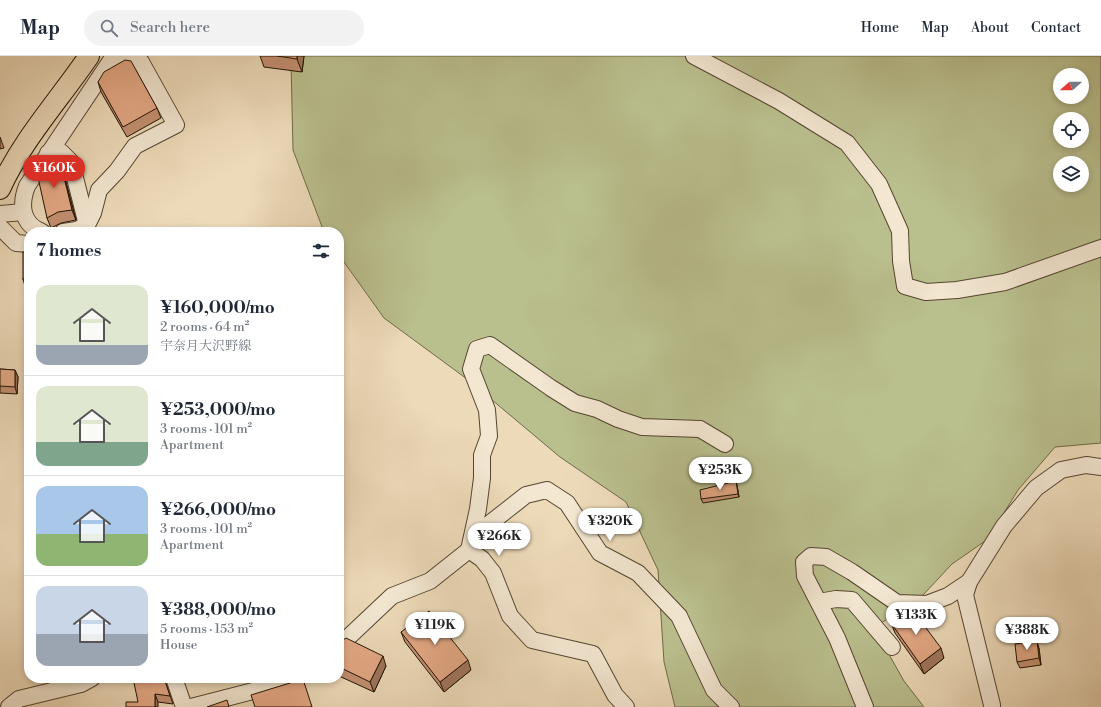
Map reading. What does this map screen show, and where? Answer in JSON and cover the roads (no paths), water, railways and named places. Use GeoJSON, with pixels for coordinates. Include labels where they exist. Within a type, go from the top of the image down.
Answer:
{"type":"FeatureCollection","features":[{"type":"Feature","properties":{"kind":"main road"},"geometry":{"type":"LineString","coordinates":[[0,189],[7,174],[33,133],[89,56]]}},
{"type":"Feature","properties":{"kind":"street"},"geometry":{"type":"LineString","coordinates":[[694,56],[779,101],[847,143],[879,184],[900,232],[901,262],[905,286],[926,292],[957,290],[1004,282],[1101,248]]}},
{"type":"Feature","properties":{"kind":"street"},"geometry":{"type":"LineString","coordinates":[[33,227],[23,212],[22,198],[27,186],[48,152],[112,59],[141,62],[176,125],[135,146],[117,171],[98,190],[93,213],[87,225],[83,227]]}},
{"type":"Feature","properties":{"kind":"street"},"geometry":{"type":"LineString","coordinates":[[48,152],[61,152],[71,162],[87,225]]}},
{"type":"Feature","properties":{"kind":"street"},"geometry":{"type":"LineString","coordinates":[[0,214],[23,212]]}},
{"type":"Feature","properties":{"kind":"street"},"geometry":{"type":"LineString","coordinates":[[0,227],[16,243],[24,244]]}},
{"type":"Feature","properties":{"kind":"street"},"geometry":{"type":"LineString","coordinates":[[469,550],[478,509],[482,478],[482,454],[489,436],[487,410],[471,369],[477,349],[490,345],[575,403],[597,409],[618,419],[642,427],[700,429],[725,444]]}},
{"type":"Feature","properties":{"kind":"street"},"geometry":{"type":"LineString","coordinates":[[992,704],[964,595],[969,582],[1004,526],[1036,488],[1062,470],[1086,465],[1101,467]]}},
{"type":"Feature","properties":{"kind":"street"},"geometry":{"type":"LineString","coordinates":[[344,641],[392,596],[430,581],[469,550],[484,528],[526,495],[547,490],[567,503],[600,553],[638,572],[679,616],[714,690],[731,707]]}},
{"type":"Feature","properties":{"kind":"street"},"geometry":{"type":"LineString","coordinates":[[469,550],[482,559],[493,573],[510,616],[532,640],[592,654],[615,695],[626,707]]}},
{"type":"Feature","properties":{"kind":"street"},"geometry":{"type":"LineString","coordinates":[[865,707],[837,638],[805,576],[804,562],[811,556],[826,557],[852,572],[897,603],[927,604],[948,596],[969,582]]}},
{"type":"Feature","properties":{"kind":"street"},"geometry":{"type":"LineString","coordinates":[[819,602],[836,598],[852,600],[892,647]]}},
{"type":"Feature","properties":{"kind":"street"},"geometry":{"type":"LineString","coordinates":[[9,707],[19,699],[83,683]]}},
{"type":"Feature","properties":{"kind":"street"},"geometry":{"type":"LineString","coordinates":[[176,683],[184,707]]}},
{"type":"Feature","properties":{"kind":"street"},"geometry":{"type":"LineString","coordinates":[[191,707],[281,683]]}}]}
